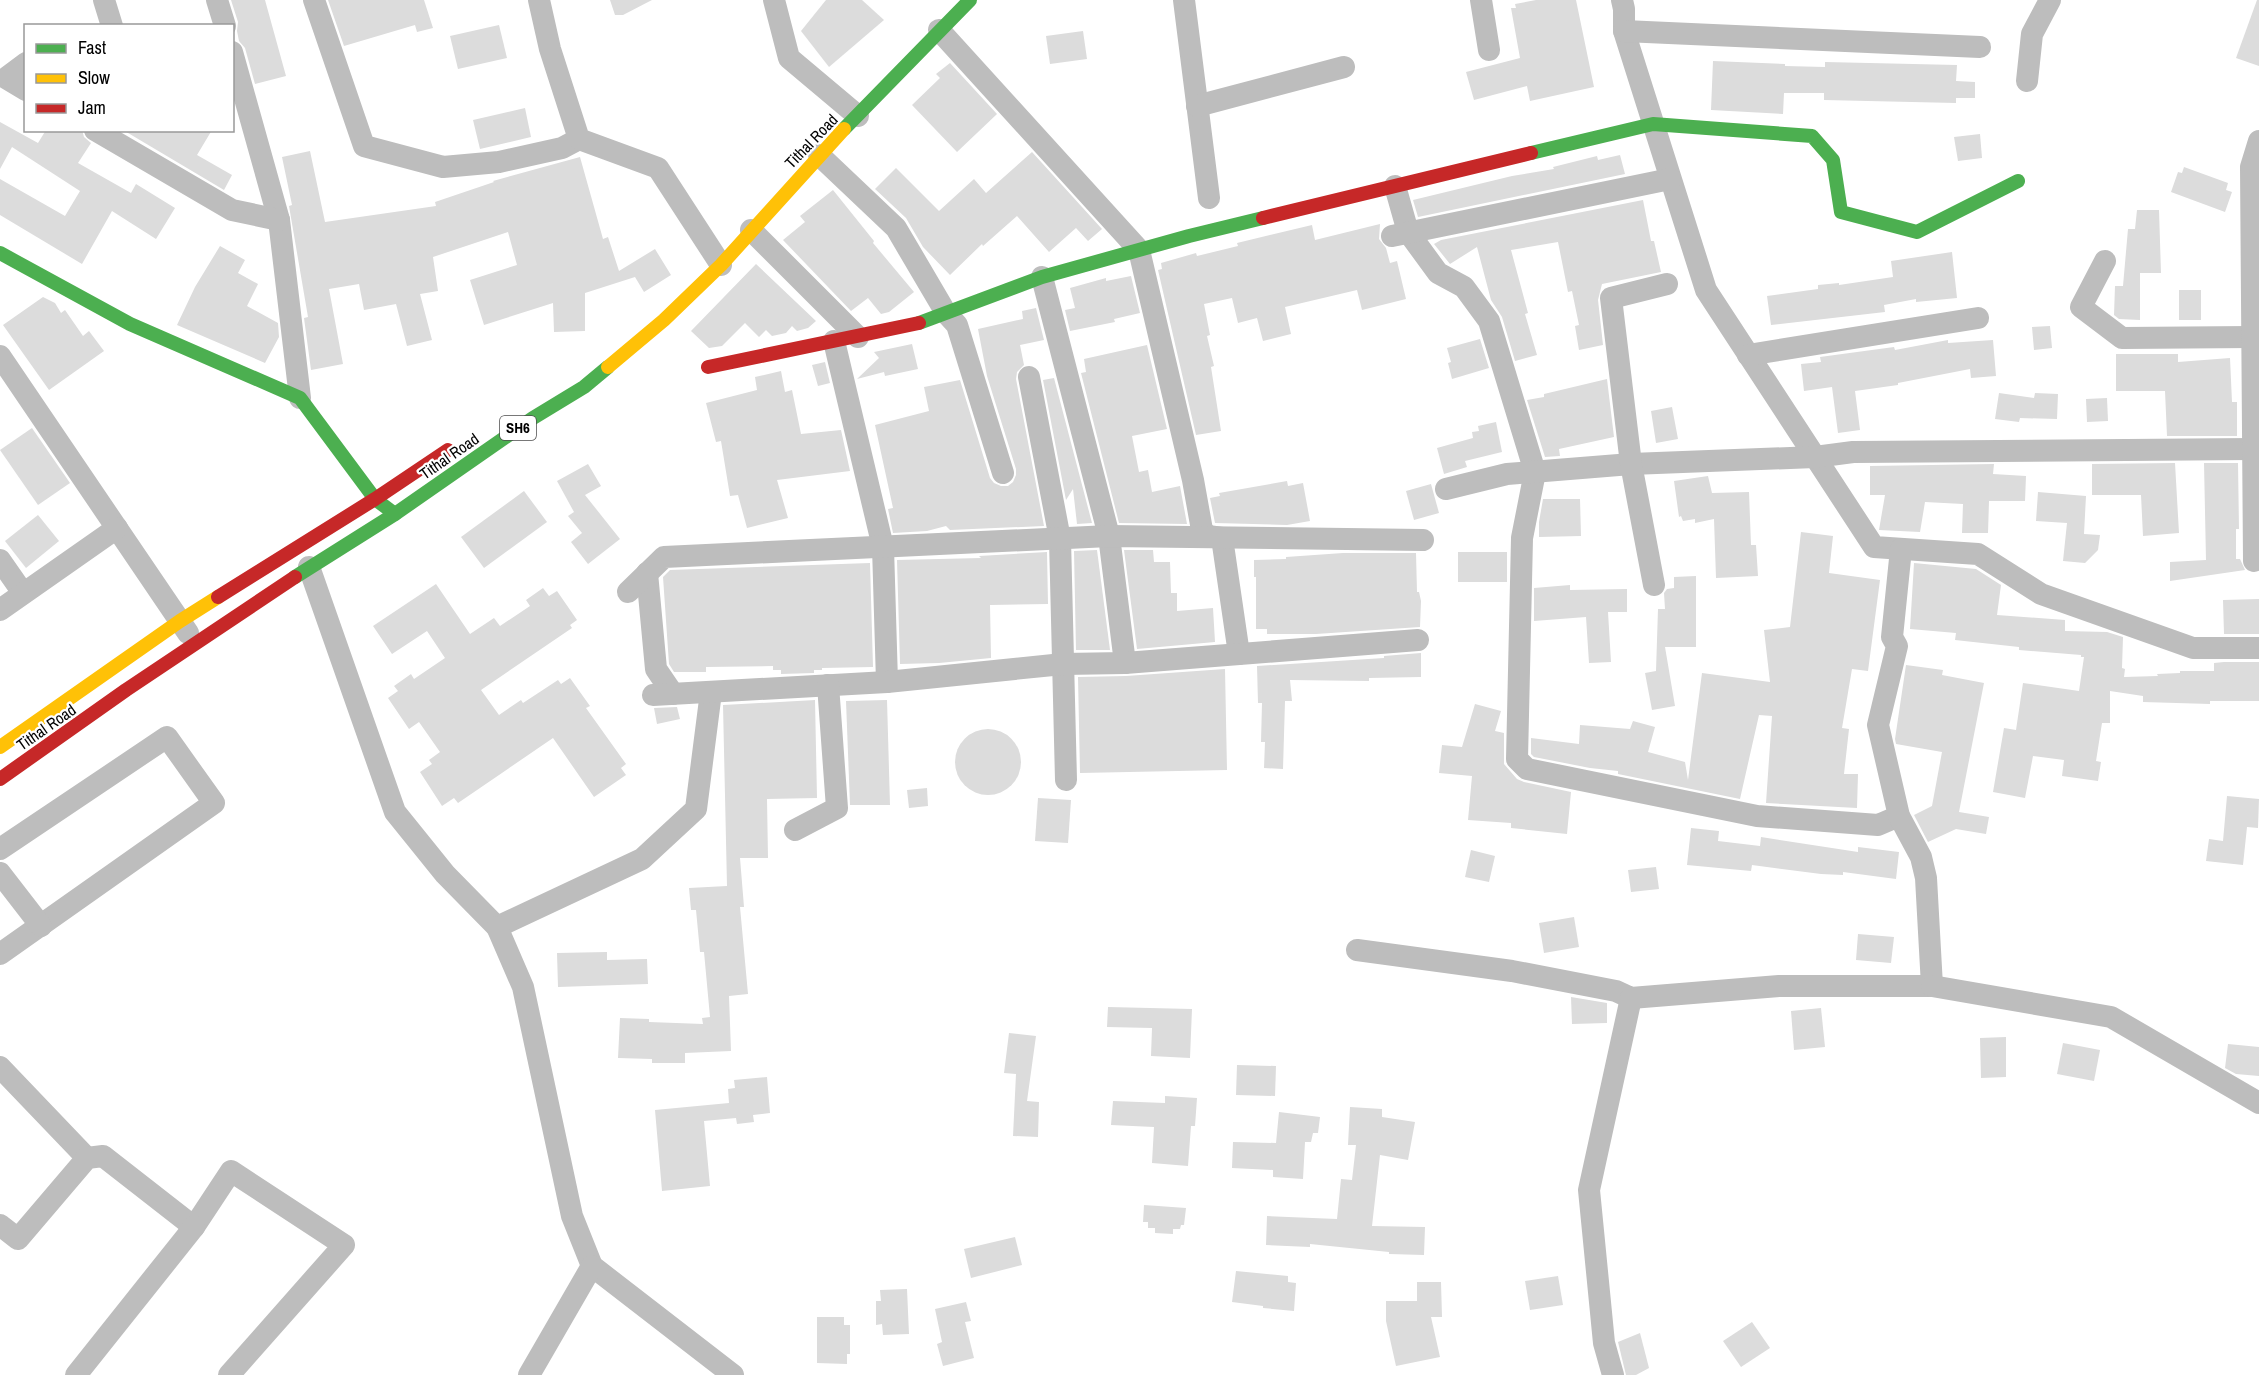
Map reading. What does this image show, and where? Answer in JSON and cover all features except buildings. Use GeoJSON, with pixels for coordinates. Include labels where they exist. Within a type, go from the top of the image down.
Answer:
{"type":"FeatureCollection","features":[{"type":"Feature","properties":{"kind":"street"},"geometry":{"type":"LineString","coordinates":[[104,0],[111,24]]}},
{"type":"Feature","properties":{"kind":"street"},"geometry":{"type":"LineString","coordinates":[[217,0],[224,24]]}},
{"type":"Feature","properties":{"kind":"street"},"geometry":{"type":"LineString","coordinates":[[314,0],[364,146],[443,167],[499,162],[562,148],[579,139],[658,168],[714,252]]}},
{"type":"Feature","properties":{"kind":"street"},"geometry":{"type":"LineString","coordinates":[[538,0],[550,49],[579,139]]}},
{"type":"Feature","properties":{"kind":"street"},"geometry":{"type":"LineString","coordinates":[[774,0],[789,58],[846,106]]}},
{"type":"Feature","properties":{"kind":"street","name":"Tithal Road"},"geometry":{"type":"LineString","coordinates":[[0,779],[126,690],[309,567],[395,514],[532,418],[584,387],[664,320],[714,252],[751,230],[819,155],[846,106],[939,30],[970,0]]}},
{"type":"Feature","properties":{"kind":"street"},"geometry":{"type":"LineString","coordinates":[[1184,0],[1209,198]]}},
{"type":"Feature","properties":{"kind":"street"},"geometry":{"type":"LineString","coordinates":[[1481,0],[1489,50]]}},
{"type":"Feature","properties":{"kind":"street"},"geometry":{"type":"LineString","coordinates":[[1622,0],[1624,32],[1706,290],[1874,547],[1978,554],[2041,594],[2193,648],[2259,648]]}},
{"type":"Feature","properties":{"kind":"street"},"geometry":{"type":"LineString","coordinates":[[2027,81],[2032,34],[2050,0]]}},
{"type":"Feature","properties":{"kind":"street"},"geometry":{"type":"LineString","coordinates":[[939,30],[1138,250],[1193,480],[1202,530],[1208,536],[1222,538]]}},
{"type":"Feature","properties":{"kind":"street"},"geometry":{"type":"LineString","coordinates":[[1624,32],[1980,46]]}},
{"type":"Feature","properties":{"kind":"street"},"geometry":{"type":"LineString","coordinates":[[234,59],[279,220],[300,398],[375,499],[395,514]]}},
{"type":"Feature","properties":{"kind":"street"},"geometry":{"type":"LineString","coordinates":[[24,64],[6,78],[24,89]]}},
{"type":"Feature","properties":{"kind":"street"},"geometry":{"type":"LineString","coordinates":[[1197,106],[1344,67]]}},
{"type":"Feature","properties":{"kind":"street"},"geometry":{"type":"LineString","coordinates":[[708,367],[912,326],[1042,277],[1138,250],[1653,124],[1812,136],[1833,160],[1841,212],[1917,232],[2018,181]]}},
{"type":"Feature","properties":{"kind":"street"},"geometry":{"type":"LineString","coordinates":[[98,132],[232,210],[279,220]]}},
{"type":"Feature","properties":{"kind":"street"},"geometry":{"type":"LineString","coordinates":[[2254,561],[2252,337],[2255,234],[2251,167],[2259,141]]}},
{"type":"Feature","properties":{"kind":"street"},"geometry":{"type":"LineString","coordinates":[[819,155],[896,228],[946,313],[957,325],[1004,473]]}},
{"type":"Feature","properties":{"kind":"street"},"geometry":{"type":"LineString","coordinates":[[1400,234],[1670,179]]}},
{"type":"Feature","properties":{"kind":"street"},"geometry":{"type":"LineString","coordinates":[[1395,186],[1400,234],[1438,273],[1464,287],[1489,321],[1535,472],[1522,538],[1516,759],[1527,769],[1757,816],[1878,825],[1899,816]]}},
{"type":"Feature","properties":{"kind":"street"},"geometry":{"type":"LineString","coordinates":[[751,230],[858,337]]}},
{"type":"Feature","properties":{"kind":"street"},"geometry":{"type":"LineString","coordinates":[[0,253],[130,324],[300,398]]}},
{"type":"Feature","properties":{"kind":"street"},"geometry":{"type":"LineString","coordinates":[[2105,261],[2081,307],[2122,338],[2252,337]]}},
{"type":"Feature","properties":{"kind":"street"},"geometry":{"type":"LineString","coordinates":[[1042,277],[1109,536],[1125,663]]}},
{"type":"Feature","properties":{"kind":"street"},"geometry":{"type":"LineString","coordinates":[[1654,585],[1631,464],[1611,297],[1667,284]]}},
{"type":"Feature","properties":{"kind":"street"},"geometry":{"type":"LineString","coordinates":[[1748,355],[1978,318]]}},
{"type":"Feature","properties":{"kind":"street"},"geometry":{"type":"LineString","coordinates":[[834,341],[883,547],[887,682]]}},
{"type":"Feature","properties":{"kind":"street"},"geometry":{"type":"LineString","coordinates":[[0,356],[196,645]]}},
{"type":"Feature","properties":{"kind":"street"},"geometry":{"type":"LineString","coordinates":[[1029,377],[1060,539],[1066,780]]}},
{"type":"Feature","properties":{"kind":"street"},"geometry":{"type":"LineString","coordinates":[[0,747],[180,621],[375,499],[464,439]]}},
{"type":"Feature","properties":{"kind":"street"},"geometry":{"type":"LineString","coordinates":[[1446,489],[1507,474],[1631,464],[1815,457],[1853,452],[2253,449]]}},
{"type":"Feature","properties":{"kind":"street"},"geometry":{"type":"LineString","coordinates":[[0,610],[117,528]]}},
{"type":"Feature","properties":{"kind":"street"},"geometry":{"type":"LineString","coordinates":[[628,592],[664,557],[1109,536],[1423,540]]}},
{"type":"Feature","properties":{"kind":"street"},"geometry":{"type":"LineString","coordinates":[[1222,538],[1239,654]]}},
{"type":"Feature","properties":{"kind":"street"},"geometry":{"type":"LineString","coordinates":[[1901,549],[1892,638],[1897,646],[1878,724],[1899,816],[1921,857],[1926,878],[1932,986]]}},
{"type":"Feature","properties":{"kind":"street"},"geometry":{"type":"LineString","coordinates":[[0,560],[23,594]]}},
{"type":"Feature","properties":{"kind":"street"},"geometry":{"type":"LineString","coordinates":[[309,567],[395,812],[446,874],[497,927],[523,987],[572,1216],[592,1266],[733,1375]]}},
{"type":"Feature","properties":{"kind":"street"},"geometry":{"type":"LineString","coordinates":[[647,573],[656,669],[663,694],[887,682],[1064,664],[1125,663],[1418,640]]}},
{"type":"Feature","properties":{"kind":"street"},"geometry":{"type":"LineString","coordinates":[[795,830],[837,808],[828,685]]}},
{"type":"Feature","properties":{"kind":"street"},"geometry":{"type":"LineString","coordinates":[[497,927],[642,859],[696,809],[711,692]]}},
{"type":"Feature","properties":{"kind":"street"},"geometry":{"type":"LineString","coordinates":[[0,849],[167,737],[214,803],[0,954]]}},
{"type":"Feature","properties":{"kind":"street"},"geometry":{"type":"LineString","coordinates":[[0,873],[40,926]]}},
{"type":"Feature","properties":{"kind":"street"},"geometry":{"type":"LineString","coordinates":[[1357,950],[1512,971],[1616,991],[1631,998],[1779,987],[1932,986],[2111,1017],[2259,1103]]}},
{"type":"Feature","properties":{"kind":"street"},"geometry":{"type":"LineString","coordinates":[[1613,1375],[1604,1343],[1589,1190],[1631,998]]}},
{"type":"Feature","properties":{"kind":"street"},"geometry":{"type":"LineString","coordinates":[[0,1067],[87,1158]]}},
{"type":"Feature","properties":{"kind":"street"},"geometry":{"type":"LineString","coordinates":[[0,1225],[18,1239],[87,1158],[103,1156],[194,1227]]}},
{"type":"Feature","properties":{"kind":"street"},"geometry":{"type":"LineString","coordinates":[[76,1375],[194,1227],[231,1171],[344,1245],[229,1375]]}},
{"type":"Feature","properties":{"kind":"street"},"geometry":{"type":"LineString","coordinates":[[529,1375],[592,1266]]}},
{"type":"Feature","properties":{"kind":"traffic: fast"},"geometry":{"type":"LineString","coordinates":[[844,129],[970,0]]}},
{"type":"Feature","properties":{"kind":"traffic: fast"},"geometry":{"type":"LineString","coordinates":[[1531,153],[1653,124],[1812,136],[1833,160],[1841,212],[1917,232],[2018,181]]}},
{"type":"Feature","properties":{"kind":"traffic: fast"},"geometry":{"type":"LineString","coordinates":[[919,323],[1042,277],[1263,218]]}},
{"type":"Feature","properties":{"kind":"traffic: fast"},"geometry":{"type":"LineString","coordinates":[[0,253],[130,324],[300,398],[375,499],[395,514]]}},
{"type":"Feature","properties":{"kind":"traffic: fast"},"geometry":{"type":"LineString","coordinates":[[295,577],[395,514],[533,418],[584,387],[608,367]]}},
{"type":"Feature","properties":{"kind":"traffic: slow"},"geometry":{"type":"LineString","coordinates":[[608,367],[664,320],[721,265],[844,129]]}},
{"type":"Feature","properties":{"kind":"traffic: slow"},"geometry":{"type":"LineString","coordinates":[[0,747],[218,597]]}},
{"type":"Feature","properties":{"kind":"traffic: jam"},"geometry":{"type":"LineString","coordinates":[[1263,218],[1531,153]]}},
{"type":"Feature","properties":{"kind":"traffic: jam"},"geometry":{"type":"LineString","coordinates":[[708,367],[919,323]]}},
{"type":"Feature","properties":{"kind":"traffic: jam"},"geometry":{"type":"LineString","coordinates":[[218,597],[375,499],[448,450]]}},
{"type":"Feature","properties":{"kind":"traffic: jam"},"geometry":{"type":"LineString","coordinates":[[0,779],[126,690],[295,577]]}}]}
